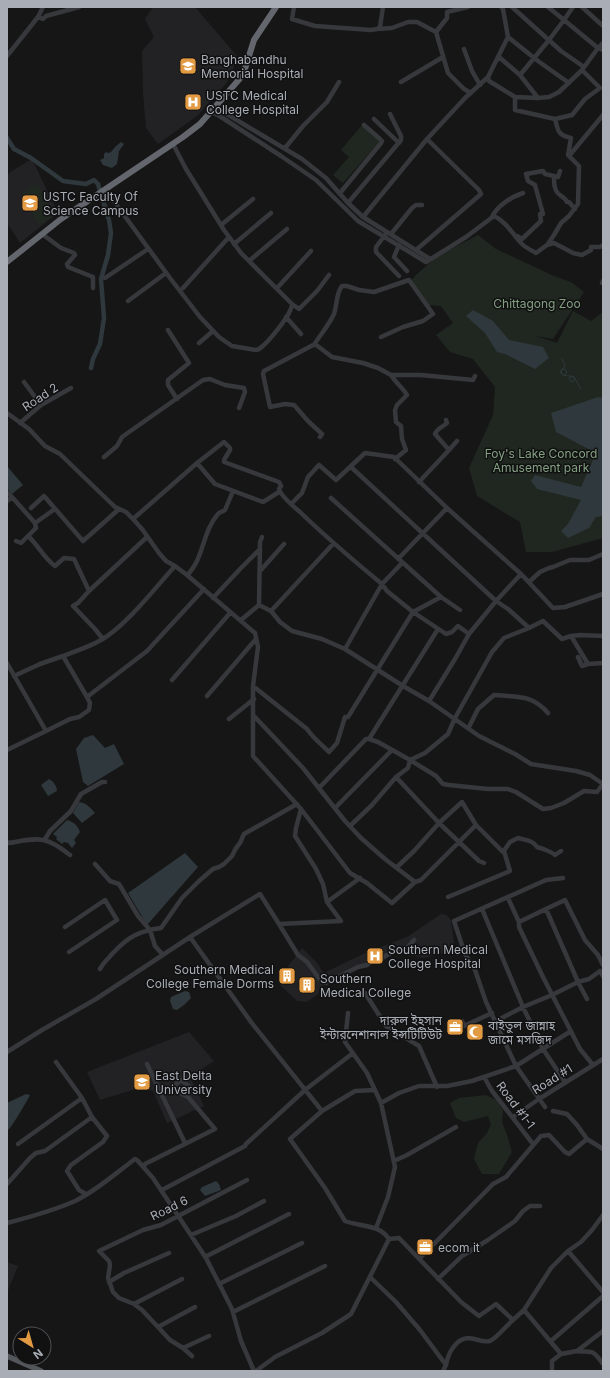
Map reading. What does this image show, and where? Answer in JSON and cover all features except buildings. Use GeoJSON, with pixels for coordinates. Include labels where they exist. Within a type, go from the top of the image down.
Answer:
{"type":"FeatureCollection","features":[{"type":"Feature","properties":{"kind":"highway"},"geometry":{"type":"LineString","coordinates":[[7,262],[61,219],[192,130],[243,75],[254,40],[276,7]]}},
{"type":"Feature","properties":{"kind":"main road"},"geometry":{"type":"LineString","coordinates":[[7,1356],[42,1371]]}},
{"type":"Feature","properties":{"kind":"street"},"geometry":{"type":"LineString","coordinates":[[7,56],[38,17],[43,7]]}},
{"type":"Feature","properties":{"kind":"street"},"geometry":{"type":"LineString","coordinates":[[38,17],[43,19],[46,16],[79,7]]}},
{"type":"Feature","properties":{"kind":"street"},"geometry":{"type":"LineString","coordinates":[[294,7],[292,18],[315,26],[371,30],[392,28],[408,22],[417,22],[436,32],[448,73],[464,89],[471,93]]}},
{"type":"Feature","properties":{"kind":"street"},"geometry":{"type":"LineString","coordinates":[[378,29],[380,27],[383,7]]}},
{"type":"Feature","properties":{"kind":"street"},"geometry":{"type":"LineString","coordinates":[[436,32],[447,18],[446,12],[468,7]]}},
{"type":"Feature","properties":{"kind":"street"},"geometry":{"type":"LineString","coordinates":[[512,7],[583,69],[600,88],[585,99],[572,115],[555,119],[515,110],[515,97]]}},
{"type":"Feature","properties":{"kind":"street"},"geometry":{"type":"LineString","coordinates":[[548,7],[601,49]]}},
{"type":"Feature","properties":{"kind":"street"},"geometry":{"type":"LineString","coordinates":[[520,75],[549,40],[573,7]]}},
{"type":"Feature","properties":{"kind":"street"},"geometry":{"type":"LineString","coordinates":[[582,7],[603,26]]}},
{"type":"Feature","properties":{"kind":"street"},"geometry":{"type":"LineString","coordinates":[[363,217],[428,139],[488,77],[508,37],[503,8]]}},
{"type":"Feature","properties":{"kind":"street"},"geometry":{"type":"LineString","coordinates":[[508,37],[568,83]]}},
{"type":"Feature","properties":{"kind":"street"},"geometry":{"type":"LineString","coordinates":[[488,77],[489,81],[515,97],[549,97],[559,92],[583,69],[601,49],[603,43]]}},
{"type":"Feature","properties":{"kind":"street"},"geometry":{"type":"LineString","coordinates":[[464,49],[472,71],[480,85]]}},
{"type":"Feature","properties":{"kind":"street"},"geometry":{"type":"LineString","coordinates":[[401,82],[443,57]]}},
{"type":"Feature","properties":{"kind":"street"},"geometry":{"type":"LineString","coordinates":[[499,57],[520,75],[538,98]]}},
{"type":"Feature","properties":{"kind":"street"},"geometry":{"type":"LineString","coordinates":[[285,148],[303,126],[327,102],[339,82]]}},
{"type":"Feature","properties":{"kind":"street"},"geometry":{"type":"LineString","coordinates":[[215,106],[285,148],[321,174],[363,217],[416,250],[428,261]]}},
{"type":"Feature","properties":{"kind":"street"},"geometry":{"type":"LineString","coordinates":[[210,112],[218,115],[316,180],[355,218],[399,246],[428,261]]}},
{"type":"Feature","properties":{"kind":"street"},"geometry":{"type":"LineString","coordinates":[[348,203],[399,143],[401,136],[390,114]]}},
{"type":"Feature","properties":{"kind":"street"},"geometry":{"type":"LineString","coordinates":[[569,156],[603,115]]}},
{"type":"Feature","properties":{"kind":"street"},"geometry":{"type":"LineString","coordinates":[[374,119],[399,143]]}},
{"type":"Feature","properties":{"kind":"street"},"geometry":{"type":"LineString","coordinates":[[492,217],[494,216],[500,219],[522,244],[536,253],[547,245],[561,223],[575,209],[578,204],[579,166],[568,155],[571,138],[562,136],[558,130],[555,119]]}},
{"type":"Feature","properties":{"kind":"street"},"geometry":{"type":"LineString","coordinates":[[340,193],[382,141],[364,125]]}},
{"type":"Feature","properties":{"kind":"street"},"geometry":{"type":"LineString","coordinates":[[416,250],[481,194],[428,139]]}},
{"type":"Feature","properties":{"kind":"street"},"geometry":{"type":"LineString","coordinates":[[173,144],[186,168],[234,244],[269,283],[277,288],[292,304],[300,309],[317,291],[329,275]]}},
{"type":"Feature","properties":{"kind":"street"},"geometry":{"type":"LineString","coordinates":[[516,236],[522,239],[526,236],[541,221],[540,214],[543,214],[534,184],[528,181],[526,174],[543,171],[545,174],[558,177],[560,171]]}},
{"type":"Feature","properties":{"kind":"street"},"geometry":{"type":"LineString","coordinates":[[554,176],[554,184],[557,192],[575,209]]}},
{"type":"Feature","properties":{"kind":"street"},"geometry":{"type":"LineString","coordinates":[[102,191],[200,317],[225,342],[232,346],[256,350],[261,348],[286,317],[292,307],[292,304]]}},
{"type":"Feature","properties":{"kind":"street"},"geometry":{"type":"LineString","coordinates":[[428,261],[466,237],[492,217],[494,212],[501,205],[518,194],[523,193]]}},
{"type":"Feature","properties":{"kind":"street"},"geometry":{"type":"LineString","coordinates":[[221,225],[253,199]]}},
{"type":"Feature","properties":{"kind":"street"},"geometry":{"type":"LineString","coordinates":[[399,276],[376,252],[376,248],[384,236],[389,233],[412,208],[422,205]]}},
{"type":"Feature","properties":{"kind":"street"},"geometry":{"type":"LineString","coordinates":[[234,244],[271,213]]}},
{"type":"Feature","properties":{"kind":"street"},"geometry":{"type":"LineString","coordinates":[[249,261],[287,230]]}},
{"type":"Feature","properties":{"kind":"street"},"geometry":{"type":"LineString","coordinates":[[42,234],[61,248],[74,253],[75,255],[68,264],[68,267],[93,278],[93,288]]}},
{"type":"Feature","properties":{"kind":"street"},"geometry":{"type":"LineString","coordinates":[[183,288],[229,237]]}},
{"type":"Feature","properties":{"kind":"street"},"geometry":{"type":"LineString","coordinates":[[547,245],[554,243],[573,253],[582,255],[591,250],[591,247],[600,247],[603,245]]}},
{"type":"Feature","properties":{"kind":"street"},"geometry":{"type":"LineString","coordinates":[[399,246],[394,257],[407,271]]}},
{"type":"Feature","properties":{"kind":"street"},"geometry":{"type":"LineString","coordinates":[[105,278],[148,249]]}},
{"type":"Feature","properties":{"kind":"street"},"geometry":{"type":"LineString","coordinates":[[277,288],[311,251]]}},
{"type":"Feature","properties":{"kind":"street"},"geometry":{"type":"LineString","coordinates":[[128,301],[166,273]]}},
{"type":"Feature","properties":{"kind":"street"},"geometry":{"type":"LineString","coordinates":[[320,437],[322,434],[294,405],[285,404],[270,407],[262,374],[264,371],[314,344],[334,314],[339,290],[342,286],[374,292],[409,280],[433,314],[423,321],[403,327],[381,337]]}},
{"type":"Feature","properties":{"kind":"street"},"geometry":{"type":"LineString","coordinates":[[286,317],[301,334]]}},
{"type":"Feature","properties":{"kind":"street"},"geometry":{"type":"LineString","coordinates":[[168,330],[189,363],[168,380],[168,385],[177,399]]}},
{"type":"Feature","properties":{"kind":"street"},"geometry":{"type":"LineString","coordinates":[[199,343],[213,331]]}},
{"type":"Feature","properties":{"kind":"street"},"geometry":{"type":"LineString","coordinates":[[314,344],[332,357],[363,363],[378,368],[391,376],[396,384],[402,387],[407,395],[397,405],[395,410],[396,422],[401,426],[402,439],[406,450],[395,459]]}},
{"type":"Feature","properties":{"kind":"street"},"geometry":{"type":"LineString","coordinates":[[391,376],[421,375],[473,380],[475,376]]}},
{"type":"Feature","properties":{"kind":"street"},"geometry":{"type":"LineString","coordinates":[[104,457],[117,446],[122,437],[206,379],[225,385],[244,388],[245,392],[239,408]]}},
{"type":"Feature","properties":{"kind":"street"},"geometry":{"type":"LineString","coordinates":[[24,382],[41,405]]}},
{"type":"Feature","properties":{"kind":"street","name":"Road 2"},"geometry":{"type":"LineString","coordinates":[[20,423],[41,405],[71,388]]}},
{"type":"Feature","properties":{"kind":"street"},"geometry":{"type":"LineString","coordinates":[[7,413],[28,429],[45,446],[60,454],[115,507],[126,512],[142,529],[162,558],[187,575],[230,613],[241,620],[255,634],[258,647],[253,686],[253,756],[297,804],[350,873],[360,878],[392,903],[415,882],[421,880],[476,825]]}},
{"type":"Feature","properties":{"kind":"street"},"geometry":{"type":"LineString","coordinates":[[446,420],[447,423],[436,430],[435,434],[449,450]]}},
{"type":"Feature","properties":{"kind":"street"},"geometry":{"type":"LineString","coordinates":[[419,482],[457,441]]}},
{"type":"Feature","properties":{"kind":"street"},"geometry":{"type":"LineString","coordinates":[[133,519],[197,463],[224,442],[230,448],[224,462],[279,482],[281,486],[279,492],[263,502],[215,484],[197,463]]}},
{"type":"Feature","properties":{"kind":"street"},"geometry":{"type":"LineString","coordinates":[[291,504],[302,493],[308,477],[318,466],[321,466],[336,480],[365,453],[394,457],[447,508],[521,574],[553,608],[565,607],[603,594]]}},
{"type":"Feature","properties":{"kind":"street"},"geometry":{"type":"LineString","coordinates":[[351,467],[496,601],[508,609],[529,628]]}},
{"type":"Feature","properties":{"kind":"street"},"geometry":{"type":"LineString","coordinates":[[187,575],[193,569],[208,527],[218,513],[225,510],[233,491]]}},
{"type":"Feature","properties":{"kind":"street"},"geometry":{"type":"LineString","coordinates":[[7,492],[35,524],[36,528],[20,543],[16,541]]}},
{"type":"Feature","properties":{"kind":"street"},"geometry":{"type":"LineString","coordinates":[[279,492],[333,544],[382,584],[387,591],[413,612],[446,634],[452,632],[458,626],[469,634]]}},
{"type":"Feature","properties":{"kind":"street"},"geometry":{"type":"LineString","coordinates":[[31,508],[44,496],[83,542],[119,509]]}},
{"type":"Feature","properties":{"kind":"street"},"geometry":{"type":"LineString","coordinates":[[7,501],[12,497]]}},
{"type":"Feature","properties":{"kind":"street"},"geometry":{"type":"LineString","coordinates":[[331,498],[441,597],[460,610]]}},
{"type":"Feature","properties":{"kind":"street"},"geometry":{"type":"LineString","coordinates":[[345,649],[382,584],[423,533],[447,508]]}},
{"type":"Feature","properties":{"kind":"street"},"geometry":{"type":"LineString","coordinates":[[35,524],[55,510]]}},
{"type":"Feature","properties":{"kind":"street"},"geometry":{"type":"LineString","coordinates":[[28,536],[50,563],[55,566],[64,558],[74,559],[89,591]]}},
{"type":"Feature","properties":{"kind":"street"},"geometry":{"type":"LineString","coordinates":[[103,639],[73,606],[78,603],[147,537]]}},
{"type":"Feature","properties":{"kind":"street"},"geometry":{"type":"LineString","coordinates":[[241,620],[259,605],[260,549],[262,537]]}},
{"type":"Feature","properties":{"kind":"street"},"geometry":{"type":"LineString","coordinates":[[260,571],[284,544]]}},
{"type":"Feature","properties":{"kind":"street"},"geometry":{"type":"LineString","coordinates":[[271,611],[333,544]]}},
{"type":"Feature","properties":{"kind":"street"},"geometry":{"type":"LineString","coordinates":[[213,598],[260,549]]}},
{"type":"Feature","properties":{"kind":"street"},"geometry":{"type":"LineString","coordinates":[[529,582],[540,572],[570,560],[589,560],[603,554]]}},
{"type":"Feature","properties":{"kind":"street"},"geometry":{"type":"LineString","coordinates":[[14,676],[103,639],[129,617],[175,566]]}},
{"type":"Feature","properties":{"kind":"street"},"geometry":{"type":"LineString","coordinates":[[429,701],[469,634],[496,601],[521,574]]}},
{"type":"Feature","properties":{"kind":"street"},"geometry":{"type":"LineString","coordinates":[[87,697],[147,651],[204,589]]}},
{"type":"Feature","properties":{"kind":"street"},"geometry":{"type":"LineString","coordinates":[[253,686],[307,728],[313,737],[329,752],[337,743],[345,717],[348,717],[413,612],[441,597]]}},
{"type":"Feature","properties":{"kind":"street"},"geometry":{"type":"LineString","coordinates":[[259,605],[271,611],[280,622],[292,631],[322,639],[345,649],[429,701],[469,727],[479,736],[515,754],[531,764],[583,773],[590,775],[603,784],[597,792],[584,791],[564,803],[551,808],[543,809],[516,792],[508,789],[488,789],[449,786],[443,784],[436,776],[410,760],[378,742],[369,739]]}},
{"type":"Feature","properties":{"kind":"street"},"geometry":{"type":"LineString","coordinates":[[172,680],[230,613]]}},
{"type":"Feature","properties":{"kind":"street"},"geometry":{"type":"LineString","coordinates":[[410,760],[425,753],[448,734],[455,718],[492,652],[504,638],[543,622],[562,639],[580,635],[603,636]]}},
{"type":"Feature","properties":{"kind":"street"},"geometry":{"type":"LineString","coordinates":[[319,788],[366,739],[369,739],[438,629]]}},
{"type":"Feature","properties":{"kind":"street"},"geometry":{"type":"LineString","coordinates":[[571,636],[588,664]]}},
{"type":"Feature","properties":{"kind":"street"},"geometry":{"type":"LineString","coordinates":[[207,696],[256,639]]}},
{"type":"Feature","properties":{"kind":"street"},"geometry":{"type":"LineString","coordinates":[[7,750],[70,719],[79,717],[89,710],[90,703],[63,656]]}},
{"type":"Feature","properties":{"kind":"street"},"geometry":{"type":"LineString","coordinates":[[578,657],[582,666],[603,663]]}},
{"type":"Feature","properties":{"kind":"street"},"geometry":{"type":"LineString","coordinates":[[7,663],[46,730]]}},
{"type":"Feature","properties":{"kind":"street"},"geometry":{"type":"LineString","coordinates":[[469,727],[478,709],[494,694],[529,698],[540,704],[548,713]]}},
{"type":"Feature","properties":{"kind":"street"},"geometry":{"type":"LineString","coordinates":[[229,719],[254,699]]}},
{"type":"Feature","properties":{"kind":"street"},"geometry":{"type":"LineString","coordinates":[[254,716],[303,768],[361,838],[415,882]]}},
{"type":"Feature","properties":{"kind":"street"},"geometry":{"type":"LineString","coordinates":[[335,808],[392,750]]}},
{"type":"Feature","properties":{"kind":"street"},"geometry":{"type":"LineString","coordinates":[[350,826],[372,805],[396,777],[408,768],[410,760]]}},
{"type":"Feature","properties":{"kind":"street"},"geometry":{"type":"LineString","coordinates":[[396,777],[439,823],[479,861],[484,863]]}},
{"type":"Feature","properties":{"kind":"street"},"geometry":{"type":"LineString","coordinates":[[45,839],[50,831],[71,811],[81,794],[102,782],[105,782]]}},
{"type":"Feature","properties":{"kind":"street"},"geometry":{"type":"LineString","coordinates":[[397,867],[414,851],[439,823],[462,802],[476,825],[503,852],[504,851],[510,871],[448,897]]}},
{"type":"Feature","properties":{"kind":"street"},"geometry":{"type":"LineString","coordinates":[[100,969],[128,938],[150,930],[161,928],[182,898],[213,869],[219,867],[229,859],[240,843],[244,834],[297,804]]}},
{"type":"Feature","properties":{"kind":"street"},"geometry":{"type":"LineString","coordinates":[[279,924],[341,921],[327,902],[323,884],[316,869],[295,836],[301,809]]}},
{"type":"Feature","properties":{"kind":"street"},"geometry":{"type":"LineString","coordinates":[[504,851],[510,842],[518,838],[530,841],[537,847],[552,852],[555,855],[561,851]]}},
{"type":"Feature","properties":{"kind":"street"},"geometry":{"type":"LineString","coordinates":[[7,842],[45,839],[58,845],[70,855]]}},
{"type":"Feature","properties":{"kind":"street"},"geometry":{"type":"LineString","coordinates":[[95,864],[110,881],[119,884],[138,916],[150,930],[155,946],[162,955]]}},
{"type":"Feature","properties":{"kind":"street"},"geometry":{"type":"LineString","coordinates":[[327,902],[360,878]]}},
{"type":"Feature","properties":{"kind":"street"},"geometry":{"type":"LineString","coordinates":[[545,1107],[516,1066],[492,1013],[475,970],[465,954],[454,921],[546,880],[563,878]]}},
{"type":"Feature","properties":{"kind":"street"},"geometry":{"type":"LineString","coordinates":[[7,1052],[42,1030],[96,1000],[162,955],[260,894],[298,956],[307,962],[321,981],[326,983],[358,967],[367,965],[408,947],[414,940]]}},
{"type":"Feature","properties":{"kind":"street"},"geometry":{"type":"LineString","coordinates":[[508,898],[519,922],[519,927],[552,995],[580,1049],[593,1065]]}},
{"type":"Feature","properties":{"kind":"street"},"geometry":{"type":"LineString","coordinates":[[65,927],[105,900],[117,920],[69,952]]}},
{"type":"Feature","properties":{"kind":"street"},"geometry":{"type":"LineString","coordinates":[[519,922],[566,900],[585,940],[598,955],[603,965]]}},
{"type":"Feature","properties":{"kind":"street"},"geometry":{"type":"LineString","coordinates":[[482,909],[523,1007],[543,1049],[566,1082]]}},
{"type":"Feature","properties":{"kind":"street"},"geometry":{"type":"LineString","coordinates":[[546,909],[587,999]]}},
{"type":"Feature","properties":{"kind":"street"},"geometry":{"type":"LineString","coordinates":[[190,937],[251,1022],[322,1111]]}},
{"type":"Feature","properties":{"kind":"street"},"geometry":{"type":"LineString","coordinates":[[496,1021],[523,1007],[602,972]]}},
{"type":"Feature","properties":{"kind":"street"},"geometry":{"type":"LineString","coordinates":[[365,993],[386,1026],[419,1046],[436,1087]]}},
{"type":"Feature","properties":{"kind":"street"},"geometry":{"type":"LineString","coordinates":[[348,1013],[345,1042],[367,1073],[381,1104],[395,1167],[388,1197],[376,1228]]}},
{"type":"Feature","properties":{"kind":"street"},"geometry":{"type":"LineString","coordinates":[[462,1021],[464,1026],[492,1013]]}},
{"type":"Feature","properties":{"kind":"street"},"geometry":{"type":"LineString","coordinates":[[381,1104],[399,1093],[419,1086],[436,1087],[472,1081],[516,1066],[571,1031]]}},
{"type":"Feature","properties":{"kind":"street"},"geometry":{"type":"LineString","coordinates":[[162,1190],[246,1145],[305,1090],[353,1053]]}},
{"type":"Feature","properties":{"kind":"street","name":"Road #1"},"geometry":{"type":"LineString","coordinates":[[513,1117],[603,1059]]}},
{"type":"Feature","properties":{"kind":"street"},"geometry":{"type":"LineString","coordinates":[[56,1062],[82,1098],[92,1117],[107,1136],[106,1139],[71,1165],[67,1171],[79,1190],[86,1194]]}},
{"type":"Feature","properties":{"kind":"street"},"geometry":{"type":"LineString","coordinates":[[147,1064],[185,1143]]}},
{"type":"Feature","properties":{"kind":"street","name":"Road #1-1"},"geometry":{"type":"LineString","coordinates":[[484,1077],[533,1144]]}},
{"type":"Feature","properties":{"kind":"street"},"geometry":{"type":"LineString","coordinates":[[375,1090],[355,1091],[322,1111],[290,1139],[325,1188],[345,1221],[376,1228],[385,1234],[389,1240]]}},
{"type":"Feature","properties":{"kind":"street"},"geometry":{"type":"LineString","coordinates":[[144,1168],[145,1164],[215,1128],[188,1097]]}},
{"type":"Feature","properties":{"kind":"street"},"geometry":{"type":"LineString","coordinates":[[18,1144],[82,1098]]}},
{"type":"Feature","properties":{"kind":"street"},"geometry":{"type":"LineString","coordinates":[[553,1111],[567,1114],[587,1139],[603,1149]]}},
{"type":"Feature","properties":{"kind":"street"},"geometry":{"type":"LineString","coordinates":[[7,1184],[30,1158],[45,1151],[92,1117]]}},
{"type":"Feature","properties":{"kind":"street"},"geometry":{"type":"LineString","coordinates":[[394,1161],[456,1127]]}},
{"type":"Feature","properties":{"kind":"street"},"geometry":{"type":"LineString","coordinates":[[419,1259],[493,1184],[506,1176],[541,1136],[549,1135],[565,1152],[569,1154],[587,1139]]}},
{"type":"Feature","properties":{"kind":"street"},"geometry":{"type":"LineString","coordinates":[[7,1223],[52,1210],[75,1201],[135,1159],[162,1190],[205,1256],[233,1312],[241,1341],[255,1371],[275,1357],[322,1332],[351,1314],[389,1240]]}},
{"type":"Feature","properties":{"kind":"street","name":"Road 6"},"geometry":{"type":"LineString","coordinates":[[109,1282],[109,1261],[99,1251],[144,1230],[160,1225],[246,1180]]}},
{"type":"Feature","properties":{"kind":"street"},"geometry":{"type":"LineString","coordinates":[[191,1236],[236,1216],[264,1201]]}},
{"type":"Feature","properties":{"kind":"street"},"geometry":{"type":"LineString","coordinates":[[438,1279],[462,1256],[515,1221],[522,1211],[530,1206],[540,1206]]}},
{"type":"Feature","properties":{"kind":"street"},"geometry":{"type":"LineString","coordinates":[[205,1256],[289,1214]]}},
{"type":"Feature","properties":{"kind":"street"},"geometry":{"type":"LineString","coordinates":[[443,1371],[452,1348],[457,1343],[469,1338],[488,1342],[493,1340],[524,1310],[551,1268],[568,1251],[581,1242],[603,1215]]}},
{"type":"Feature","properties":{"kind":"street"},"geometry":{"type":"LineString","coordinates":[[389,1240],[399,1238],[461,1302],[479,1316],[496,1304],[513,1320]]}},
{"type":"Feature","properties":{"kind":"street"},"geometry":{"type":"LineString","coordinates":[[219,1284],[302,1243]]}},
{"type":"Feature","properties":{"kind":"street"},"geometry":{"type":"LineString","coordinates":[[568,1251],[603,1292]]}},
{"type":"Feature","properties":{"kind":"street"},"geometry":{"type":"LineString","coordinates":[[170,1252],[124,1273],[109,1282],[119,1298],[134,1304],[142,1310],[170,1340],[192,1356]]}},
{"type":"Feature","properties":{"kind":"street"},"geometry":{"type":"LineString","coordinates":[[233,1312],[325,1266]]}},
{"type":"Feature","properties":{"kind":"street"},"geometry":{"type":"LineString","coordinates":[[370,1277],[396,1302],[420,1330],[446,1365]]}},
{"type":"Feature","properties":{"kind":"street"},"geometry":{"type":"LineString","coordinates":[[134,1304],[182,1279]]}},
{"type":"Feature","properties":{"kind":"street"},"geometry":{"type":"LineString","coordinates":[[551,1341],[603,1296]]}},
{"type":"Feature","properties":{"kind":"street"},"geometry":{"type":"LineString","coordinates":[[158,1327],[195,1307]]}},
{"type":"Feature","properties":{"kind":"street"},"geometry":{"type":"LineString","coordinates":[[524,1310],[562,1354]]}},
{"type":"Feature","properties":{"kind":"street"},"geometry":{"type":"LineString","coordinates":[[577,1351],[603,1331]]}},
{"type":"Feature","properties":{"kind":"street"},"geometry":{"type":"LineString","coordinates":[[183,1348],[209,1336]]}},
{"type":"Feature","properties":{"kind":"street"},"geometry":{"type":"LineString","coordinates":[[552,1371],[552,1361],[562,1354],[577,1351],[590,1351],[603,1364]]}},
{"type":"Feature","properties":{"kind":"shaded area","name":"Banghabandhu Memorial Hospital"},"geometry":{"type":"Polygon","coordinates":[[[151,7],[195,7],[237,56],[231,76],[224,86],[197,116],[158,144],[146,128],[143,93],[142,51],[154,37],[145,19],[152,8],[151,7]]]}},
{"type":"Feature","properties":{"kind":"shaded area"},"geometry":{"type":"Polygon","coordinates":[[[121,142],[124,144],[119,151],[117,164],[112,168],[103,165],[100,160],[104,158],[104,154],[106,152],[111,152],[121,142]]]}},
{"type":"Feature","properties":{"kind":"shaded area","name":"USTC Faculty Of Science Campus"},"geometry":{"type":"Polygon","coordinates":[[[32,159],[58,213],[20,243],[7,223],[7,176],[10,172],[32,159]]]}},
{"type":"Feature","properties":{"kind":"shaded area"},"geometry":{"type":"Polygon","coordinates":[[[473,310],[493,321],[509,340],[543,347],[549,358],[535,369],[505,354],[497,352],[485,333],[466,316],[473,310]]]}},
{"type":"Feature","properties":{"kind":"shaded area"},"geometry":{"type":"Polygon","coordinates":[[[598,397],[603,398],[603,516],[596,517],[589,528],[568,538],[561,531],[568,524],[581,500],[537,489],[531,481],[535,475],[581,487],[596,453],[556,432],[551,413],[598,397]]]}},
{"type":"Feature","properties":{"kind":"shaded area"},"geometry":{"type":"Polygon","coordinates":[[[7,466],[23,485],[12,494],[7,488],[7,466]]]}},
{"type":"Feature","properties":{"kind":"shaded area"},"geometry":{"type":"Polygon","coordinates":[[[93,735],[105,748],[114,744],[124,764],[88,786],[83,782],[76,749],[84,738],[93,735]]]}},
{"type":"Feature","properties":{"kind":"shaded area"},"geometry":{"type":"Polygon","coordinates":[[[49,779],[56,787],[57,791],[48,796],[41,785],[49,779]]]}},
{"type":"Feature","properties":{"kind":"shaded area"},"geometry":{"type":"Polygon","coordinates":[[[79,802],[84,803],[95,813],[82,823],[73,813],[79,802]]]}},
{"type":"Feature","properties":{"kind":"shaded area"},"geometry":{"type":"Polygon","coordinates":[[[67,820],[75,824],[80,832],[74,840],[76,843],[72,848],[68,843],[64,842],[62,844],[53,834],[67,820]]]}},
{"type":"Feature","properties":{"kind":"shaded area"},"geometry":{"type":"Polygon","coordinates":[[[185,853],[198,867],[147,925],[128,893],[185,853]]]}},
{"type":"Feature","properties":{"kind":"shaded area","name":"Southern Medical College Hospital"},"geometry":{"type":"Polygon","coordinates":[[[441,914],[446,915],[451,920],[455,950],[424,958],[398,953],[358,969],[322,986],[318,994],[307,1002],[297,1001],[281,986],[279,978],[302,948],[317,963],[324,973],[365,953],[407,937],[441,914]]]}},
{"type":"Feature","properties":{"kind":"shaded area"},"geometry":{"type":"Polygon","coordinates":[[[185,991],[189,992],[191,998],[177,1010],[173,1009],[170,1001],[171,997],[185,991]]]}},
{"type":"Feature","properties":{"kind":"shaded area","name":"East Delta University"},"geometry":{"type":"Polygon","coordinates":[[[189,1032],[214,1061],[190,1077],[204,1106],[167,1123],[153,1091],[142,1087],[100,1100],[87,1072],[189,1032]]]}},
{"type":"Feature","properties":{"kind":"shaded area"},"geometry":{"type":"Polygon","coordinates":[[[26,1094],[30,1095],[7,1131],[7,1103],[26,1094]]]}},
{"type":"Feature","properties":{"kind":"shaded area"},"geometry":{"type":"Polygon","coordinates":[[[216,1181],[221,1190],[205,1196],[200,1190],[202,1187],[216,1181]]]}},
{"type":"Feature","properties":{"kind":"shaded area"},"geometry":{"type":"Polygon","coordinates":[[[7,1262],[18,1266],[7,1293],[7,1262]]]}},
{"type":"Feature","properties":{"kind":"green space"},"geometry":{"type":"Polygon","coordinates":[[[362,125],[380,141],[343,183],[333,175],[349,157],[341,150],[362,125]]]}},
{"type":"Feature","properties":{"kind":"green space"},"geometry":{"type":"Polygon","coordinates":[[[38,183],[54,215],[39,226],[21,193],[38,183]]]}},
{"type":"Feature","properties":{"kind":"green space","name":"Foy's Lake Concord Amusement park"},"geometry":{"type":"Polygon","coordinates":[[[478,235],[496,249],[554,276],[571,282],[584,292],[553,339],[535,336],[557,343],[573,311],[591,321],[603,312],[603,538],[552,552],[526,552],[520,522],[477,496],[469,468],[493,415],[495,387],[473,359],[450,352],[436,335],[453,323],[441,306],[429,305],[409,283],[432,261],[432,259],[478,235]]]}},
{"type":"Feature","properties":{"kind":"green space"},"geometry":{"type":"Polygon","coordinates":[[[486,1095],[496,1100],[503,1110],[502,1122],[512,1152],[499,1174],[482,1174],[474,1159],[478,1143],[487,1133],[491,1125],[488,1116],[464,1122],[456,1118],[450,1103],[459,1098],[486,1095]]]}},
{"type":"Feature","properties":{"kind":"waterway"},"geometry":{"type":"LineString","coordinates":[[7,138],[14,149],[31,158],[63,181],[86,184],[94,180],[98,184],[109,220],[111,233],[108,255],[101,279],[104,318],[100,344],[93,359],[91,368]]}},
{"type":"Feature","properties":{"kind":"waterway"},"geometry":{"type":"LineString","coordinates":[[562,359],[565,366],[564,367],[563,369],[562,370],[561,370],[560,372],[561,374],[563,375],[565,375],[567,372],[565,369],[562,369],[561,371],[562,374],[564,375],[565,375],[572,376],[574,377],[574,381],[571,382],[569,378],[574,377],[581,389]]}},
{"type":"Feature","properties":{"kind":"place","name":"Banghabandhu Memorial Hospital"},"geometry":{"type":"Point","coordinates":[188,66]}},
{"type":"Feature","properties":{"kind":"place","name":"USTC Medical College Hospital"},"geometry":{"type":"Point","coordinates":[193,102]}},
{"type":"Feature","properties":{"kind":"place","name":"USTC Faculty Of Science Campus"},"geometry":{"type":"Point","coordinates":[30,203]}},
{"type":"Feature","properties":{"kind":"place","name":"Southern Medical College Hospital"},"geometry":{"type":"Point","coordinates":[375,956]}},
{"type":"Feature","properties":{"kind":"place","name":"Southern Medical College Female Dorms"},"geometry":{"type":"Point","coordinates":[287,976]}},
{"type":"Feature","properties":{"kind":"place","name":"Southern Medical College"},"geometry":{"type":"Point","coordinates":[307,985]}},
{"type":"Feature","properties":{"kind":"place","name":"দারুল ইহসান ইন্টারনেশানাল ইন্সটিটিউট"},"geometry":{"type":"Point","coordinates":[455,1027]}},
{"type":"Feature","properties":{"kind":"place","name":"বাইতুল জান্নাহ জামে মসজিদ"},"geometry":{"type":"Point","coordinates":[475,1032]}},
{"type":"Feature","properties":{"kind":"place","name":"East Delta University"},"geometry":{"type":"Point","coordinates":[142,1082]}},
{"type":"Feature","properties":{"kind":"place","name":"ecom it"},"geometry":{"type":"Point","coordinates":[425,1247]}},
{"type":"Feature","properties":{"kind":"park label","name":"Chittagong Zoo"},"geometry":{"type":"Point","coordinates":[537,303]}}]}
